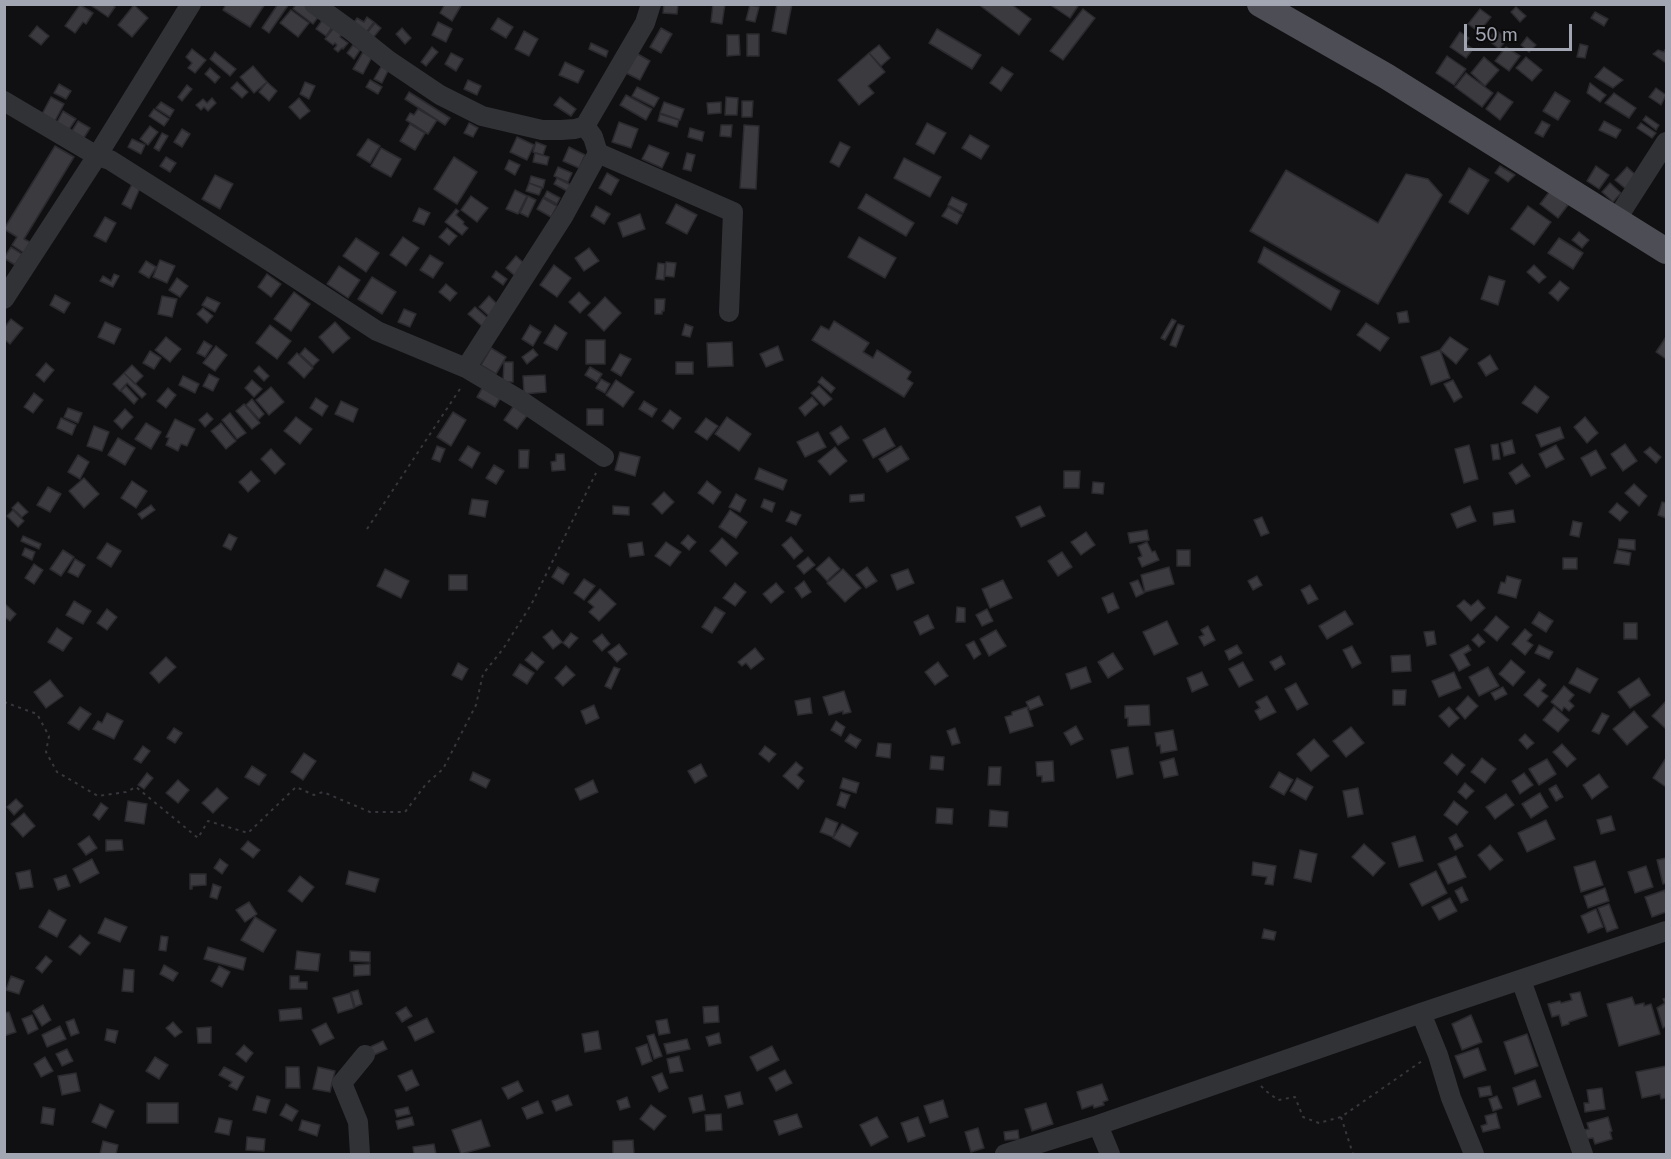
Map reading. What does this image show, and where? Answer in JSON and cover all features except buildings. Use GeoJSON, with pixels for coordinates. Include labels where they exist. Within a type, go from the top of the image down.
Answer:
{"type":"FeatureCollection","features":[{"type":"Feature","properties":{"kind":"main road"},"geometry":{"type":"LineString","coordinates":[[1260,4],[1386,76],[1666,251]]}},
{"type":"Feature","properties":{"kind":"street"},"geometry":{"type":"LineString","coordinates":[[4,299],[97,156],[191,4]]}},
{"type":"Feature","properties":{"kind":"street"},"geometry":{"type":"LineString","coordinates":[[314,4],[388,60],[440,95],[482,116],[542,130],[575,129],[585,126],[645,23],[651,4]]}},
{"type":"Feature","properties":{"kind":"street"},"geometry":{"type":"LineString","coordinates":[[4,101],[97,156],[120,166],[377,331],[465,368],[520,400],[604,457]]}},
{"type":"Feature","properties":{"kind":"street"},"geometry":{"type":"LineString","coordinates":[[465,368],[564,215],[598,153],[593,137],[585,126]]}},
{"type":"Feature","properties":{"kind":"street"},"geometry":{"type":"LineString","coordinates":[[1616,220],[1666,142]]}},
{"type":"Feature","properties":{"kind":"street"},"geometry":{"type":"LineString","coordinates":[[598,153],[733,212],[729,312]]}},
{"type":"Feature","properties":{"kind":"street"},"geometry":{"type":"LineString","coordinates":[[1005,1155],[1098,1125],[1421,1012],[1666,931]]}},
{"type":"Feature","properties":{"kind":"street"},"geometry":{"type":"LineString","coordinates":[[1521,980],[1583,1155]]}},
{"type":"Feature","properties":{"kind":"street"},"geometry":{"type":"LineString","coordinates":[[1421,1012],[1474,1155]]}},
{"type":"Feature","properties":{"kind":"street"},"geometry":{"type":"LineString","coordinates":[[360,1155],[358,1122],[342,1083],[365,1055]]}},
{"type":"Feature","properties":{"kind":"street"},"geometry":{"type":"LineString","coordinates":[[1098,1125],[1110,1155]]}},
{"type":"Feature","properties":{"kind":"path"},"geometry":{"type":"LineString","coordinates":[[368,529],[463,384],[465,368]]}},
{"type":"Feature","properties":{"kind":"path"},"geometry":{"type":"LineString","coordinates":[[4,702],[38,714],[49,736],[46,753],[57,772],[98,796],[126,792],[136,787],[198,838],[208,821],[248,833],[296,787],[314,795],[323,792],[369,812],[405,812],[426,784],[443,769],[476,705],[483,674],[503,649],[531,605],[604,457]]}},
{"type":"Feature","properties":{"kind":"path"},"geometry":{"type":"LineString","coordinates":[[1250,1072],[1266,1091],[1278,1100],[1295,1097],[1303,1117],[1319,1123],[1341,1117],[1426,1058],[1438,1056]]}},
{"type":"Feature","properties":{"kind":"path"},"geometry":{"type":"LineString","coordinates":[[1341,1117],[1353,1155]]}}]}
